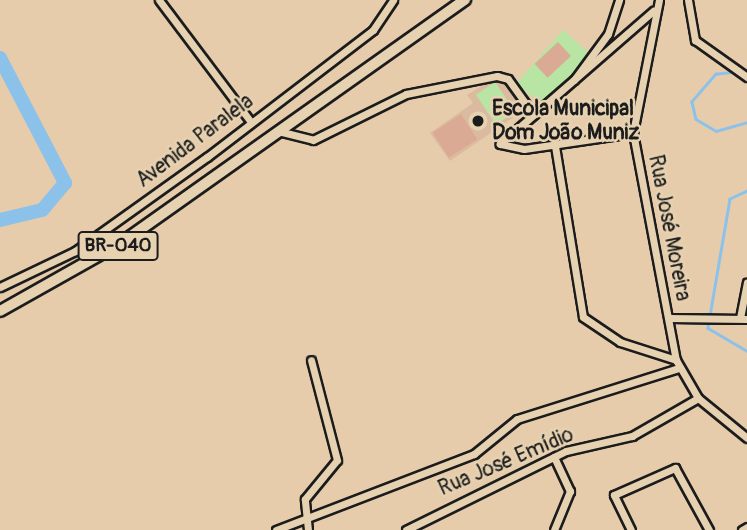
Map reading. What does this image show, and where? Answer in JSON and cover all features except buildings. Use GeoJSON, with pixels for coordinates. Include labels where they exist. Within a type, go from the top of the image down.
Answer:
{"type":"FeatureCollection","features":[{"type":"Feature","properties":{"kind":"highway","name":"BR-040"},"geometry":{"type":"LineString","coordinates":[[0,311],[71,276],[282,132],[465,0]]}},
{"type":"Feature","properties":{"kind":"street"},"geometry":{"type":"LineString","coordinates":[[159,0],[251,122]]}},
{"type":"Feature","properties":{"kind":"street","name":"Avenida Paralela"},"geometry":{"type":"LineString","coordinates":[[0,287],[75,251],[373,30],[393,0]]}},
{"type":"Feature","properties":{"kind":"street"},"geometry":{"type":"LineString","coordinates":[[572,86],[608,34],[619,0]]}},
{"type":"Feature","properties":{"kind":"street","name":"Rua José Moreira"},"geometry":{"type":"LineString","coordinates":[[659,0],[653,11],[633,133],[676,360],[698,398],[747,438]]}},
{"type":"Feature","properties":{"kind":"street"},"geometry":{"type":"LineString","coordinates":[[688,0],[695,40],[747,77]]}},
{"type":"Feature","properties":{"kind":"street"},"geometry":{"type":"LineString","coordinates":[[633,133],[555,146],[500,147],[534,115],[572,86],[653,11]]}},
{"type":"Feature","properties":{"kind":"street"},"geometry":{"type":"LineString","coordinates":[[282,132],[313,140],[406,94],[497,76],[508,79],[534,115]]}},
{"type":"Feature","properties":{"kind":"street"},"geometry":{"type":"LineString","coordinates":[[555,146],[583,317],[620,342],[676,360]]}},
{"type":"Feature","properties":{"kind":"street"},"geometry":{"type":"LineString","coordinates":[[669,318],[744,318],[747,283]]}},
{"type":"Feature","properties":{"kind":"street"},"geometry":{"type":"LineString","coordinates":[[309,530],[303,516],[307,494],[337,460],[312,360]]}},
{"type":"Feature","properties":{"kind":"street"},"geometry":{"type":"LineString","coordinates":[[276,530],[303,516],[367,499],[474,454],[517,419],[679,368]]}},
{"type":"Feature","properties":{"kind":"street","name":"Rua José Emídio"},"geometry":{"type":"LineString","coordinates":[[406,530],[554,457],[632,436],[698,398]]}},
{"type":"Feature","properties":{"kind":"street"},"geometry":{"type":"LineString","coordinates":[[554,457],[570,491],[554,530]]}},
{"type":"Feature","properties":{"kind":"street"},"geometry":{"type":"LineString","coordinates":[[631,530],[614,495],[672,469],[683,474],[709,530]]}},
{"type":"Feature","properties":{"kind":"street"},"geometry":{"type":"LineString","coordinates":[[742,530],[747,527]]}},
{"type":"Feature","properties":{"kind":"shaded area","name":"Escola Municipal Dom João Muniz"},"geometry":{"type":"Polygon","coordinates":[[[494,78],[507,79],[527,108],[450,161],[430,133],[473,103],[467,95],[494,78]]]}},
{"type":"Feature","properties":{"kind":"green space"},"geometry":{"type":"Polygon","coordinates":[[[563,30],[595,58],[549,112],[516,84],[563,30]]]}},
{"type":"Feature","properties":{"kind":"green space"},"geometry":{"type":"Polygon","coordinates":[[[495,82],[515,112],[496,125],[476,95],[495,82]]]}},
{"type":"Feature","properties":{"kind":"waterway"},"geometry":{"type":"LineString","coordinates":[[0,58],[65,183],[42,210],[0,220]]}},
{"type":"Feature","properties":{"kind":"waterway"},"geometry":{"type":"LineString","coordinates":[[736,72],[716,74],[692,102],[696,119],[716,131],[747,122]]}},
{"type":"Feature","properties":{"kind":"waterway"},"geometry":{"type":"LineString","coordinates":[[747,191],[730,199],[708,328],[747,351]]}},
{"type":"Feature","properties":{"kind":"place","name":"Escola Municipal Dom João Muniz"},"geometry":{"type":"Point","coordinates":[478,121]}}]}
